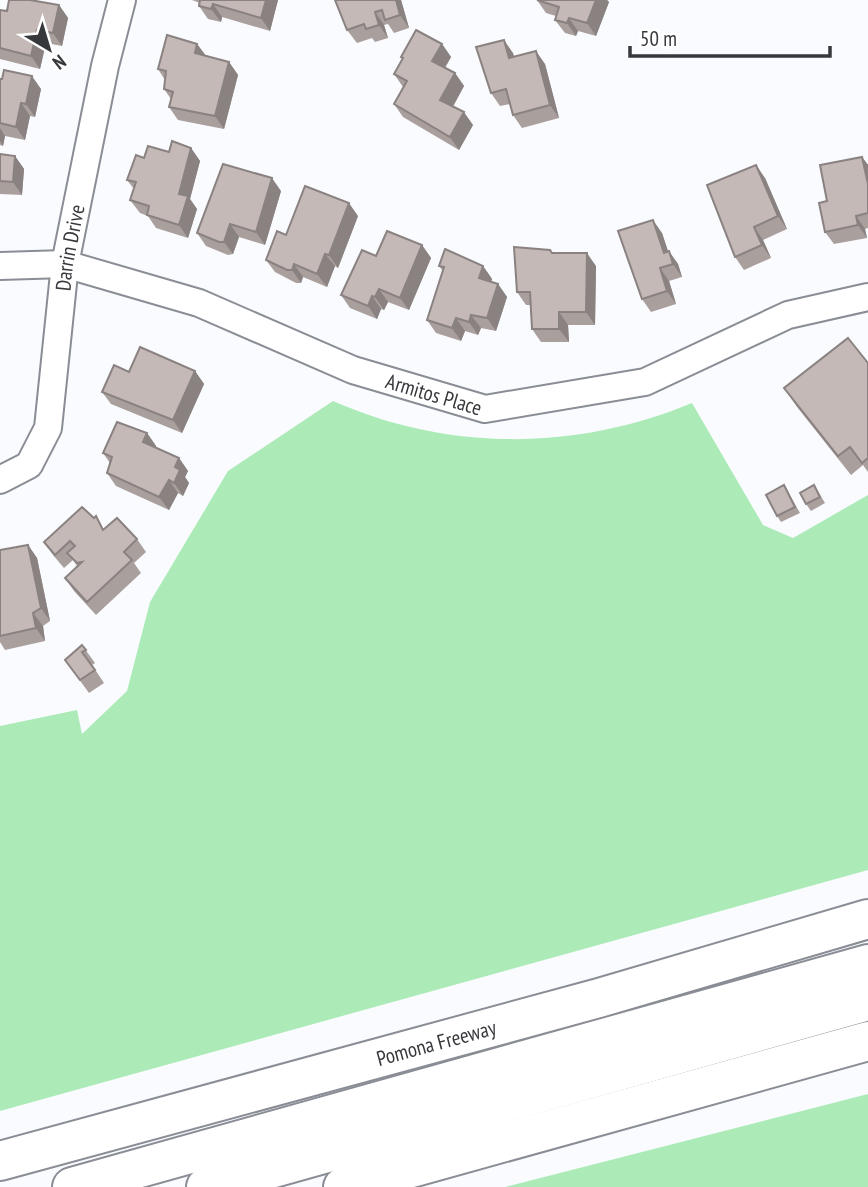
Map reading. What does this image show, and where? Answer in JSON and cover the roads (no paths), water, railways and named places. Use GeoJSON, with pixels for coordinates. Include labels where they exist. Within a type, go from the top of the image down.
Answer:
{"type":"FeatureCollection","features":[{"type":"Feature","properties":{"kind":"highway","name":"Pomona Freeway"},"geometry":{"type":"LineString","coordinates":[[0,1161],[599,998],[868,919]]}},
{"type":"Feature","properties":{"kind":"highway"},"geometry":{"type":"LineString","coordinates":[[72,1187],[868,964]]}},
{"type":"Feature","properties":{"kind":"highway"},"geometry":{"type":"LineString","coordinates":[[206,1187],[868,1002]]}},
{"type":"Feature","properties":{"kind":"highway"},"geometry":{"type":"LineString","coordinates":[[343,1187],[868,1041]]}},
{"type":"Feature","properties":{"kind":"street","name":"Darrin Drive"},"geometry":{"type":"LineString","coordinates":[[0,480],[29,465],[48,428],[65,264],[105,66],[122,0]]}},
{"type":"Feature","properties":{"kind":"street","name":"Armitos Place"},"geometry":{"type":"LineString","coordinates":[[0,266],[65,264],[199,303],[353,370],[485,409],[645,382],[788,315],[868,297]]}}]}
